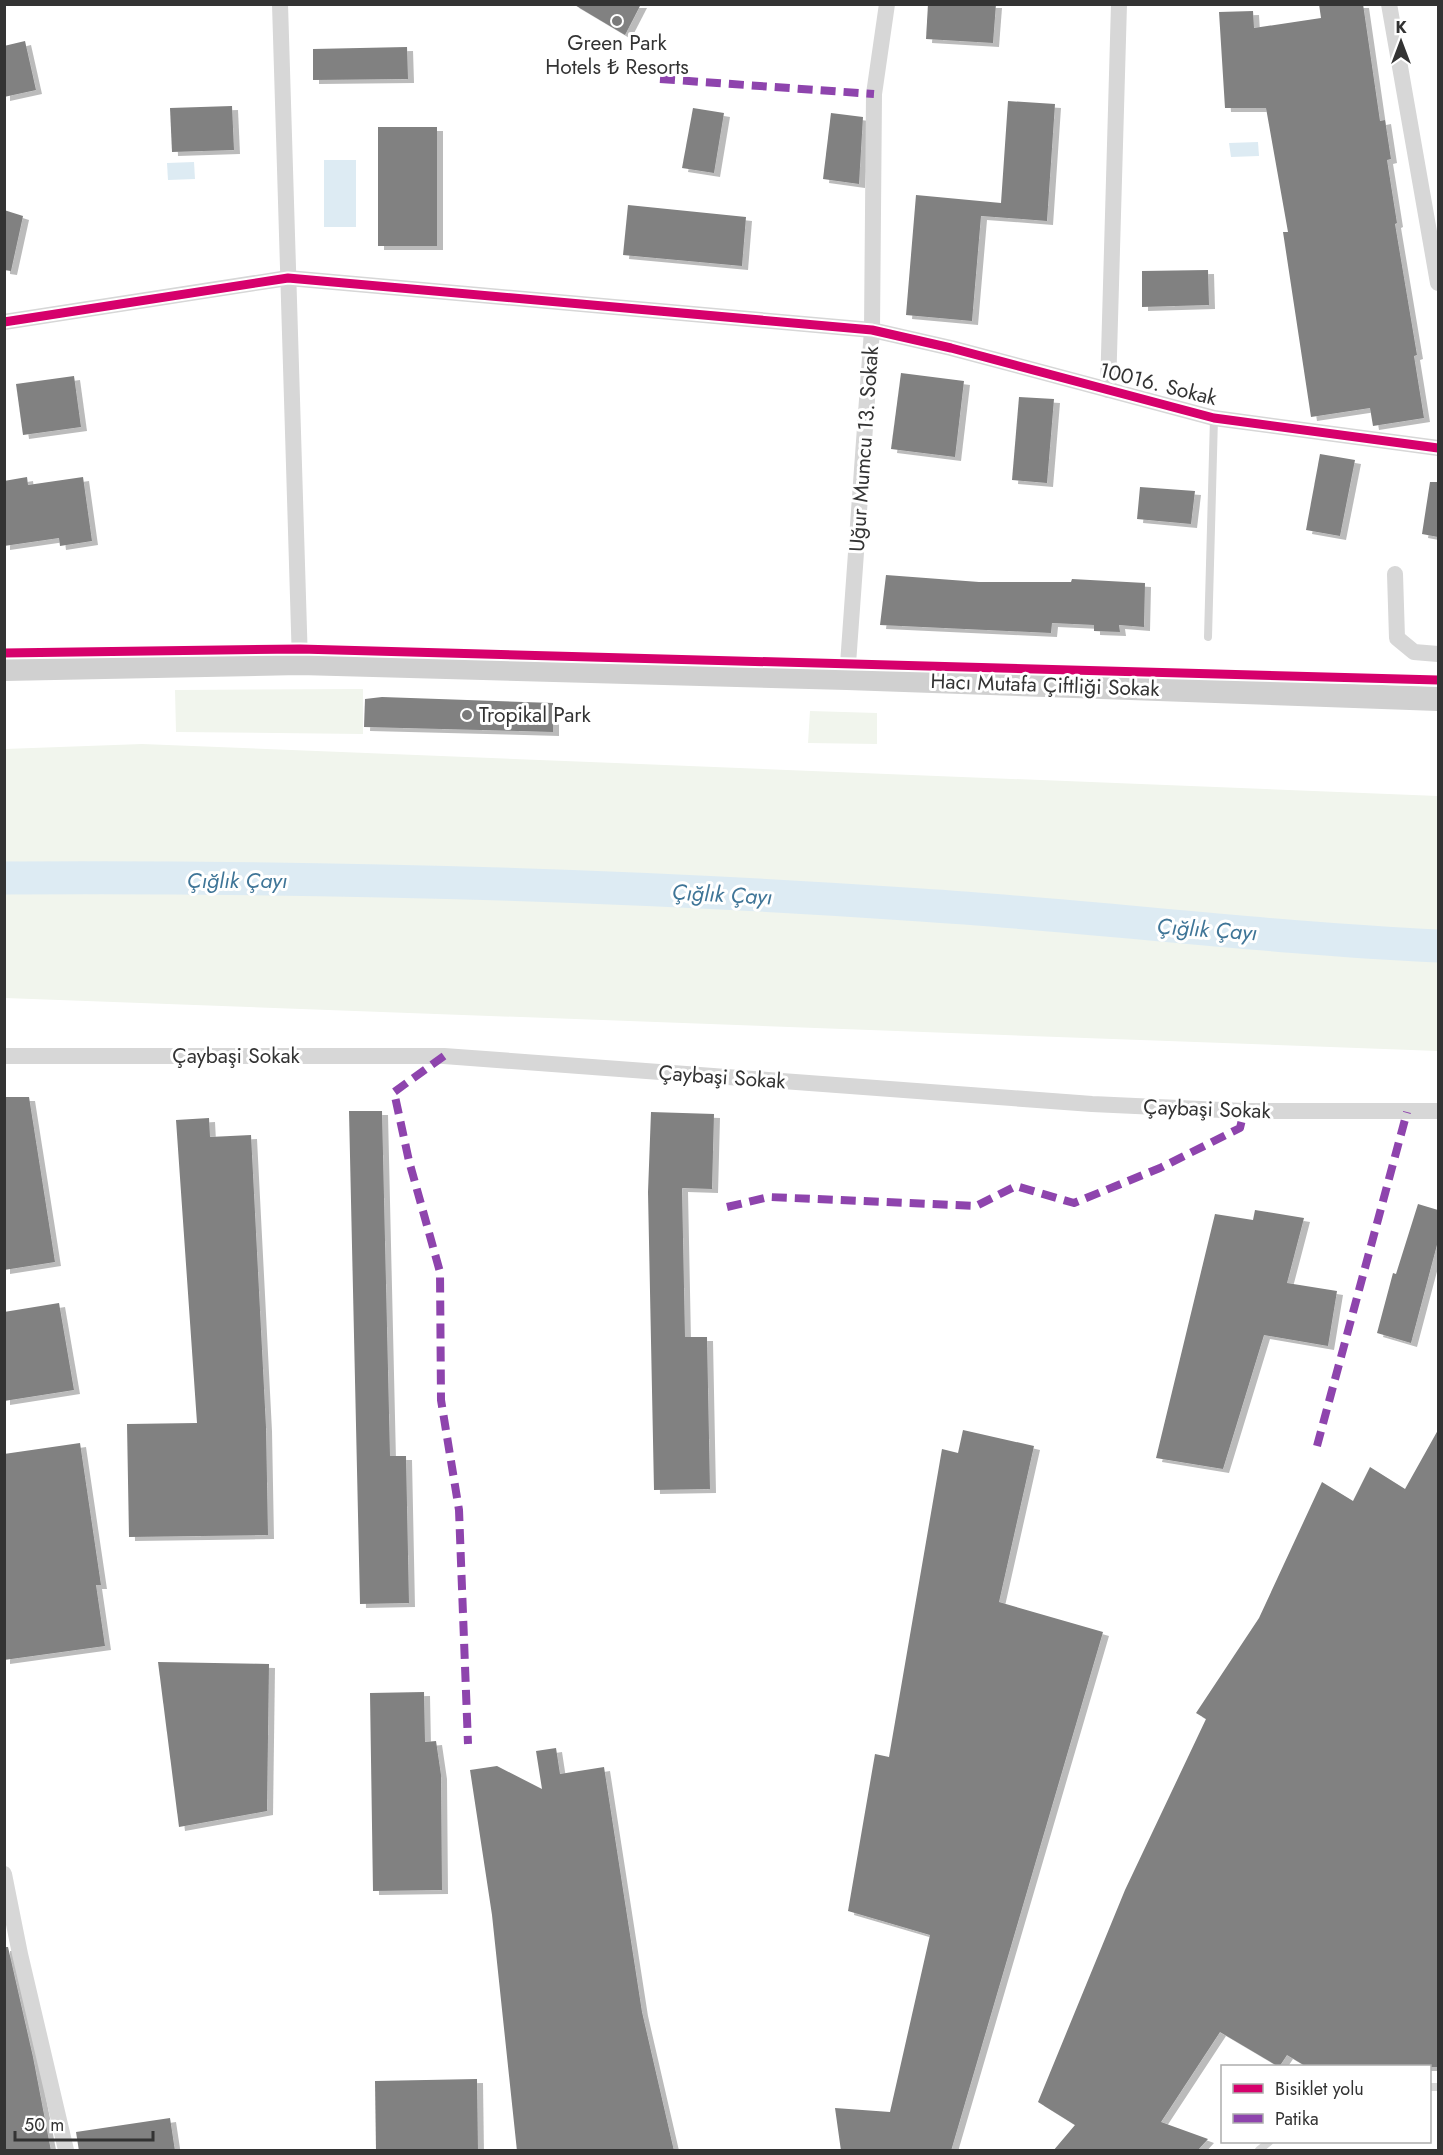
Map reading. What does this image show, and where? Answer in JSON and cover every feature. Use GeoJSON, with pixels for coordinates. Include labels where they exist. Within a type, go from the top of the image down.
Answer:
{"type":"FeatureCollection","features":[{"type":"Feature","properties":{"kind":"street"},"geometry":{"type":"LineString","coordinates":[[280,4],[300,663]]}},
{"type":"Feature","properties":{"kind":"street","name":"Uğur Mumcu 13. Sokak"},"geometry":{"type":"LineString","coordinates":[[847,678],[872,330],[874,94],[887,4]]}},
{"type":"Feature","properties":{"kind":"street"},"geometry":{"type":"LineString","coordinates":[[1108,390],[1119,4]]}},
{"type":"Feature","properties":{"kind":"street"},"geometry":{"type":"LineString","coordinates":[[1389,4],[1438,283]]}},
{"type":"Feature","properties":{"kind":"street","name":"10016. Sokak"},"geometry":{"type":"LineString","coordinates":[[4,322],[288,278],[872,330],[951,348],[1214,418],[1438,448]]}},
{"type":"Feature","properties":{"kind":"street"},"geometry":{"type":"LineString","coordinates":[[1395,574],[1397,638],[1414,652],[1438,654]]}},
{"type":"Feature","properties":{"kind":"street","name":"Hacı Mutafa Çiftliği Sokak"},"geometry":{"type":"LineString","coordinates":[[4,669],[300,663],[847,678],[1438,699]]}},
{"type":"Feature","properties":{"kind":"street","name":"Çaybaşi Sokak"},"geometry":{"type":"LineString","coordinates":[[4,1056],[444,1056],[1092,1104],[1244,1112],[1438,1111]]}},
{"type":"Feature","properties":{"kind":"street"},"geometry":{"type":"LineString","coordinates":[[4,1874],[25,1977],[66,2151]]}},
{"type":"Feature","properties":{"kind":"lane"},"geometry":{"type":"LineString","coordinates":[[1208,637],[1214,418]]}},
{"type":"Feature","properties":{"kind":"shaded area"},"geometry":{"type":"Polygon","coordinates":[[[1258,142],[1259,156],[1231,157],[1229,143],[1258,142]]]}},
{"type":"Feature","properties":{"kind":"shaded area"},"geometry":{"type":"Polygon","coordinates":[[[324,160],[356,160],[356,227],[324,227],[324,160]]]}},
{"type":"Feature","properties":{"kind":"shaded area"},"geometry":{"type":"Polygon","coordinates":[[[194,162],[195,179],[168,180],[167,163],[194,162]]]}},
{"type":"Feature","properties":{"kind":"shaded area"},"geometry":{"type":"Polygon","coordinates":[[[363,689],[363,734],[176,732],[175,690],[363,689]]]}},
{"type":"Feature","properties":{"kind":"shaded area"},"geometry":{"type":"Polygon","coordinates":[[[810,711],[877,713],[877,744],[808,743],[810,711]]]}},
{"type":"Feature","properties":{"kind":"shaded area"},"geometry":{"type":"Polygon","coordinates":[[[142,744],[1438,796],[1438,1051],[5,998],[5,749],[142,744]]]}},
{"type":"Feature","properties":{"kind":"building","name":"Green Park Hotels ₺ Resorts"},"geometry":{"type":"Polygon","coordinates":[[[573,4],[641,4],[625,35],[573,4]]]}},
{"type":"Feature","properties":{"kind":"building"},"geometry":{"type":"Polygon","coordinates":[[[928,4],[996,4],[993,43],[926,39],[928,4]]]}},
{"type":"Feature","properties":{"kind":"building"},"geometry":{"type":"Polygon","coordinates":[[[1319,4],[1363,4],[1380,121],[1385,120],[1391,159],[1387,160],[1397,223],[1395,224],[1417,355],[1414,356],[1424,418],[1373,426],[1370,408],[1311,417],[1283,232],[1288,232],[1266,108],[1225,108],[1219,12],[1253,11],[1254,28],[1321,18],[1319,4]]]}},
{"type":"Feature","properties":{"kind":"building"},"geometry":{"type":"Polygon","coordinates":[[[25,41],[36,90],[4,97],[4,46],[25,41]]]}},
{"type":"Feature","properties":{"kind":"building"},"geometry":{"type":"Polygon","coordinates":[[[407,47],[408,79],[313,80],[313,49],[407,47]]]}},
{"type":"Feature","properties":{"kind":"building"},"geometry":{"type":"Polygon","coordinates":[[[1008,101],[1055,104],[1047,221],[981,216],[972,321],[906,315],[916,195],[1001,203],[1008,101]]]}},
{"type":"Feature","properties":{"kind":"building"},"geometry":{"type":"Polygon","coordinates":[[[232,106],[234,150],[172,152],[170,108],[232,106]]]}},
{"type":"Feature","properties":{"kind":"building"},"geometry":{"type":"Polygon","coordinates":[[[693,108],[724,113],[714,173],[682,168],[693,108]]]}},
{"type":"Feature","properties":{"kind":"building"},"geometry":{"type":"Polygon","coordinates":[[[831,113],[863,117],[859,184],[823,179],[831,113]]]}},
{"type":"Feature","properties":{"kind":"building"},"geometry":{"type":"Polygon","coordinates":[[[378,127],[437,127],[437,246],[378,246],[378,127]]]}},
{"type":"Feature","properties":{"kind":"building"},"geometry":{"type":"Polygon","coordinates":[[[628,205],[746,217],[742,266],[623,255],[628,205]]]}},
{"type":"Feature","properties":{"kind":"building"},"geometry":{"type":"Polygon","coordinates":[[[4,210],[23,216],[11,271],[4,270],[4,210]]]}},
{"type":"Feature","properties":{"kind":"building"},"geometry":{"type":"Polygon","coordinates":[[[1208,270],[1209,305],[1142,307],[1142,271],[1208,270]]]}},
{"type":"Feature","properties":{"kind":"building"},"geometry":{"type":"Polygon","coordinates":[[[901,373],[964,381],[955,457],[891,449],[901,373]]]}},
{"type":"Feature","properties":{"kind":"building"},"geometry":{"type":"Polygon","coordinates":[[[74,376],[81,427],[23,435],[16,384],[74,376]]]}},
{"type":"Feature","properties":{"kind":"building"},"geometry":{"type":"Polygon","coordinates":[[[1019,397],[1054,399],[1047,483],[1012,480],[1019,397]]]}},
{"type":"Feature","properties":{"kind":"building"},"geometry":{"type":"Polygon","coordinates":[[[1320,454],[1355,460],[1340,536],[1306,530],[1320,454]]]}},
{"type":"Feature","properties":{"kind":"building"},"geometry":{"type":"Polygon","coordinates":[[[27,477],[28,485],[83,477],[92,541],[60,546],[59,538],[4,546],[4,481],[27,477]]]}},
{"type":"Feature","properties":{"kind":"building"},"geometry":{"type":"Polygon","coordinates":[[[1430,482],[1438,482],[1438,537],[1422,534],[1430,482]]]}},
{"type":"Feature","properties":{"kind":"building"},"geometry":{"type":"Polygon","coordinates":[[[1140,487],[1195,491],[1191,524],[1137,519],[1140,487]]]}},
{"type":"Feature","properties":{"kind":"building"},"geometry":{"type":"Polygon","coordinates":[[[886,575],[979,582],[1071,582],[1072,579],[1145,583],[1144,627],[1119,625],[1120,632],[1094,631],[1094,625],[1052,623],[1051,633],[880,625],[886,575]]]}},
{"type":"Feature","properties":{"kind":"building","name":"Tropikal Park"},"geometry":{"type":"Polygon","coordinates":[[[382,697],[553,703],[553,732],[364,727],[365,699],[382,697]]]}},
{"type":"Feature","properties":{"kind":"building"},"geometry":{"type":"Polygon","coordinates":[[[4,1097],[29,1097],[55,1262],[4,1270],[4,1097]]]}},
{"type":"Feature","properties":{"kind":"building"},"geometry":{"type":"Polygon","coordinates":[[[349,1111],[382,1111],[390,1456],[406,1456],[409,1603],[360,1604],[349,1111]]]}},
{"type":"Feature","properties":{"kind":"building"},"geometry":{"type":"Polygon","coordinates":[[[651,1112],[714,1114],[712,1189],[682,1188],[685,1337],[707,1337],[710,1489],[654,1490],[648,1192],[651,1112]]]}},
{"type":"Feature","properties":{"kind":"building"},"geometry":{"type":"Polygon","coordinates":[[[209,1118],[210,1137],[251,1135],[266,1427],[268,1535],[129,1537],[127,1424],[197,1423],[176,1120],[209,1118]]]}},
{"type":"Feature","properties":{"kind":"building"},"geometry":{"type":"Polygon","coordinates":[[[1418,1204],[1438,1210],[1438,1241],[1411,1343],[1377,1333],[1393,1273],[1396,1274],[1418,1204]]]}},
{"type":"Feature","properties":{"kind":"building"},"geometry":{"type":"Polygon","coordinates":[[[1255,1210],[1304,1218],[1287,1283],[1337,1291],[1328,1346],[1264,1335],[1223,1469],[1156,1458],[1215,1214],[1253,1220],[1255,1210]]]}},
{"type":"Feature","properties":{"kind":"building"},"geometry":{"type":"Polygon","coordinates":[[[59,1303],[74,1390],[4,1401],[4,1312],[59,1303]]]}},
{"type":"Feature","properties":{"kind":"building"},"geometry":{"type":"Polygon","coordinates":[[[963,1430],[1034,1446],[999,1602],[1103,1632],[951,2151],[841,2151],[835,2108],[890,2112],[930,1935],[848,1911],[875,1754],[889,1757],[942,1449],[958,1453],[963,1430]]]}},
{"type":"Feature","properties":{"kind":"building"},"geometry":{"type":"Polygon","coordinates":[[[1438,1430],[1438,2067],[1431,2067],[1431,2065],[1304,2065],[1287,2055],[1280,2065],[1276,2065],[1220,2032],[1161,2122],[1208,2139],[1197,2151],[1053,2151],[1075,2125],[1038,2102],[1125,1890],[1206,1719],[1196,1713],[1259,1618],[1322,1482],[1353,1501],[1370,1467],[1405,1489],[1438,1430]]]}},
{"type":"Feature","properties":{"kind":"building"},"geometry":{"type":"Polygon","coordinates":[[[80,1443],[101,1585],[96,1585],[105,1646],[4,1660],[4,1454],[80,1443]]]}},
{"type":"Feature","properties":{"kind":"building"},"geometry":{"type":"Polygon","coordinates":[[[158,1662],[269,1664],[267,1811],[179,1827],[158,1662]]]}},
{"type":"Feature","properties":{"kind":"building"},"geometry":{"type":"Polygon","coordinates":[[[424,1692],[425,1742],[436,1741],[441,1775],[442,1890],[373,1891],[370,1693],[424,1692]]]}},
{"type":"Feature","properties":{"kind":"building"},"geometry":{"type":"Polygon","coordinates":[[[556,1748],[560,1774],[604,1767],[642,2012],[674,2151],[517,2151],[492,1915],[470,1770],[497,1766],[542,1789],[536,1751],[556,1748]]]}},
{"type":"Feature","properties":{"kind":"building"},"geometry":{"type":"Polygon","coordinates":[[[4,1947],[8,1947],[51,2151],[4,2151],[4,1947]]]}},
{"type":"Feature","properties":{"kind":"building"},"geometry":{"type":"Polygon","coordinates":[[[477,2079],[478,2151],[376,2151],[375,2081],[477,2079]]]}},
{"type":"Feature","properties":{"kind":"building"},"geometry":{"type":"Polygon","coordinates":[[[170,2118],[175,2151],[79,2151],[76,2132],[170,2118]]]}},
{"type":"Feature","properties":{"kind":"waterway","name":"Çığlık Çayı"},"geometry":{"type":"LineString","coordinates":[[4,878],[348,880],[692,892],[986,910],[1309,938],[1438,946]]}},
{"type":"Feature","properties":{"kind":"marked path"},"geometry":{"type":"LineString","coordinates":[[660,79],[874,94]]}},
{"type":"Feature","properties":{"kind":"marked path"},"geometry":{"type":"LineString","coordinates":[[444,1056],[394,1092],[409,1161],[440,1272],[441,1400],[459,1510],[468,1744]]}},
{"type":"Feature","properties":{"kind":"marked path"},"geometry":{"type":"LineString","coordinates":[[727,1207],[769,1197],[976,1206],[1016,1186],[1074,1203],[1160,1168],[1240,1128],[1244,1111]]}},
{"type":"Feature","properties":{"kind":"marked path"},"geometry":{"type":"LineString","coordinates":[[1317,1446],[1407,1112]]}},
{"type":"Feature","properties":{"kind":"cycle path"},"geometry":{"type":"LineString","coordinates":[[4,322],[288,278],[872,330],[951,348],[1214,418],[1438,448]]}},
{"type":"Feature","properties":{"kind":"cycle path"},"geometry":{"type":"LineString","coordinates":[[4,653],[300,649],[1438,680]]}},
{"type":"Feature","properties":{"kind":"place","name":"Green Park Hotels ₺ Resorts"},"geometry":{"type":"Point","coordinates":[617,21]}},
{"type":"Feature","properties":{"kind":"place","name":"Tropikal Park"},"geometry":{"type":"Point","coordinates":[467,715]}}]}
